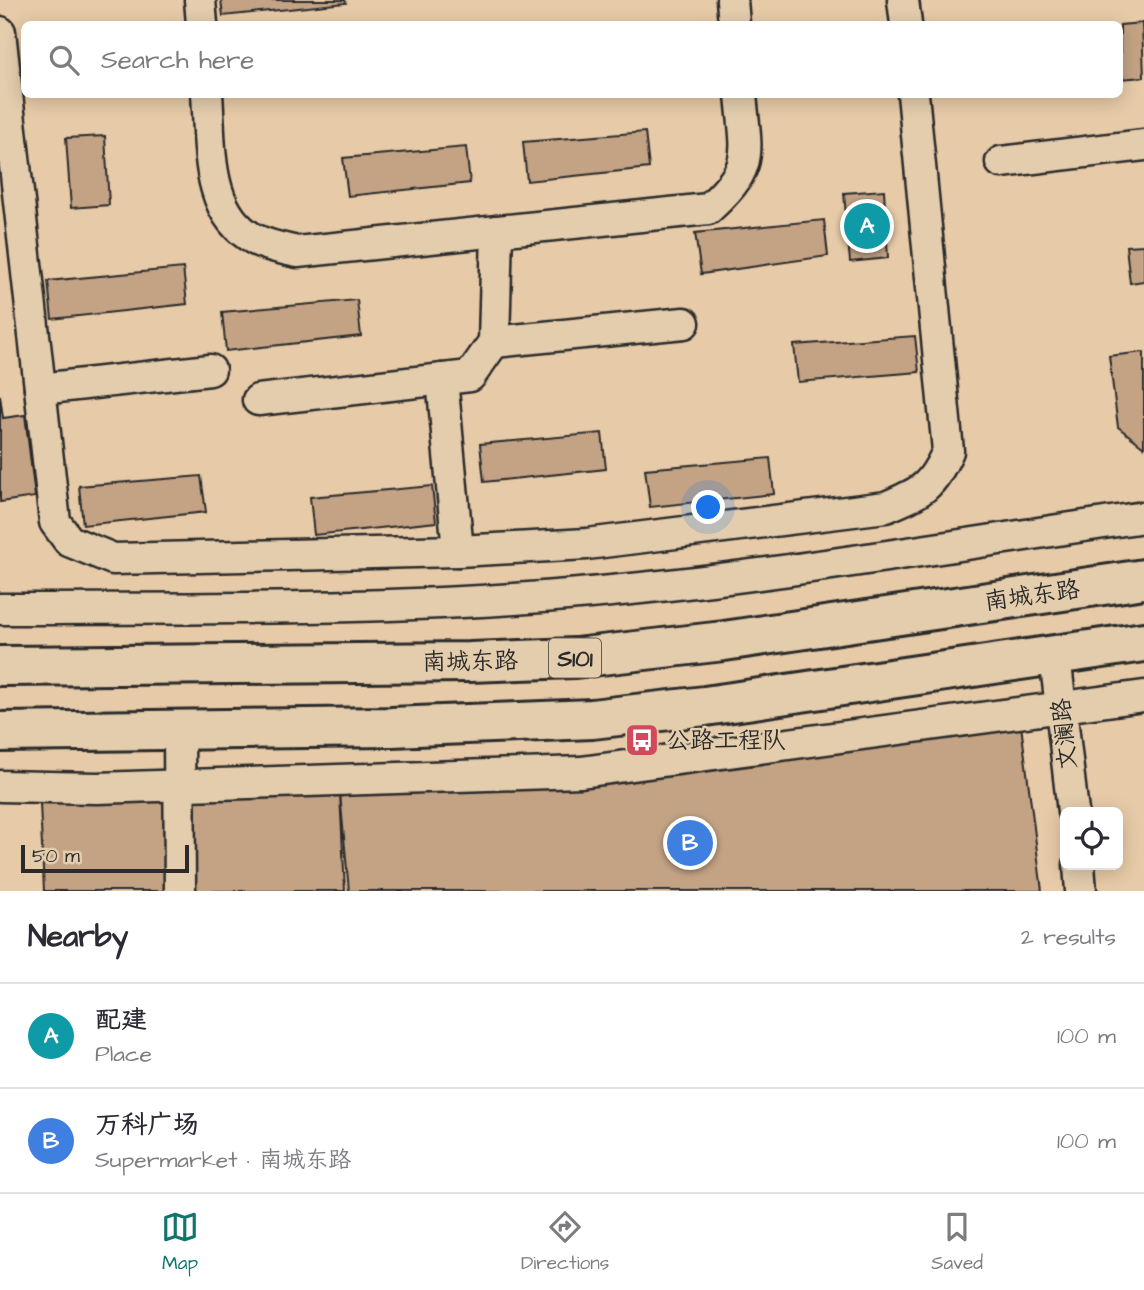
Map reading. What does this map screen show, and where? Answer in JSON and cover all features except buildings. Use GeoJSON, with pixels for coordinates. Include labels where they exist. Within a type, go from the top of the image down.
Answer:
{"type":"FeatureCollection","features":[{"type":"Feature","properties":{"kind":"main road","name":"南城东路"},"geometry":{"type":"LineString","coordinates":[[0,666],[470,662],[575,658],[724,640],[1144,579]]}},
{"type":"Feature","properties":{"kind":"main road"},"geometry":{"type":"LineString","coordinates":[[0,732],[391,727],[592,719],[705,706],[1144,642]]}},
{"type":"Feature","properties":{"kind":"street"},"geometry":{"type":"LineString","coordinates":[[200,0],[202,21]]}},
{"type":"Feature","properties":{"kind":"street"},"geometry":{"type":"LineString","coordinates":[[732,0],[734,21]]}},
{"type":"Feature","properties":{"kind":"street"},"geometry":{"type":"LineString","coordinates":[[904,0],[906,21]]}},
{"type":"Feature","properties":{"kind":"street"},"geometry":{"type":"LineString","coordinates":[[0,32],[55,522],[69,541],[113,559],[458,551],[587,544],[886,507],[911,496],[934,481],[948,451],[913,98]]}},
{"type":"Feature","properties":{"kind":"street"},"geometry":{"type":"LineString","coordinates":[[207,98],[215,192],[229,218],[254,240],[297,251],[708,209],[736,185],[746,156],[741,98]]}},
{"type":"Feature","properties":{"kind":"street"},"geometry":{"type":"LineString","coordinates":[[1001,162],[1144,145]]}},
{"type":"Feature","properties":{"kind":"street"},"geometry":{"type":"LineString","coordinates":[[258,400],[470,376],[494,342],[497,231]]}},
{"type":"Feature","properties":{"kind":"street"},"geometry":{"type":"LineString","coordinates":[[494,342],[684,323]]}},
{"type":"Feature","properties":{"kind":"street"},"geometry":{"type":"LineString","coordinates":[[40,389],[210,370]]}},
{"type":"Feature","properties":{"kind":"street"},"geometry":{"type":"LineString","coordinates":[[442,379],[458,551]]}},
{"type":"Feature","properties":{"kind":"street"},"geometry":{"type":"LineString","coordinates":[[0,609],[271,609],[516,599],[750,575],[1144,517]]}},
{"type":"Feature","properties":{"kind":"street","name":"文澜路"},"geometry":{"type":"LineString","coordinates":[[1055,656],[1072,807]]}},
{"type":"Feature","properties":{"kind":"street"},"geometry":{"type":"LineString","coordinates":[[0,786],[179,785],[581,772],[1144,696]]}},
{"type":"Feature","properties":{"kind":"street"},"geometry":{"type":"LineString","coordinates":[[179,730],[180,891]]}},
{"type":"Feature","properties":{"kind":"street"},"geometry":{"type":"LineString","coordinates":[[1079,870],[1081,891]]}},
{"type":"Feature","properties":{"kind":"place","name":"配建"},"geometry":{"type":"Point","coordinates":[867,226]}},
{"type":"Feature","properties":{"kind":"place","name":"公路工程队"},"geometry":{"type":"Point","coordinates":[642,740]}},
{"type":"Feature","properties":{"kind":"place","name":"万科广场"},"geometry":{"type":"Point","coordinates":[690,843]}}]}
